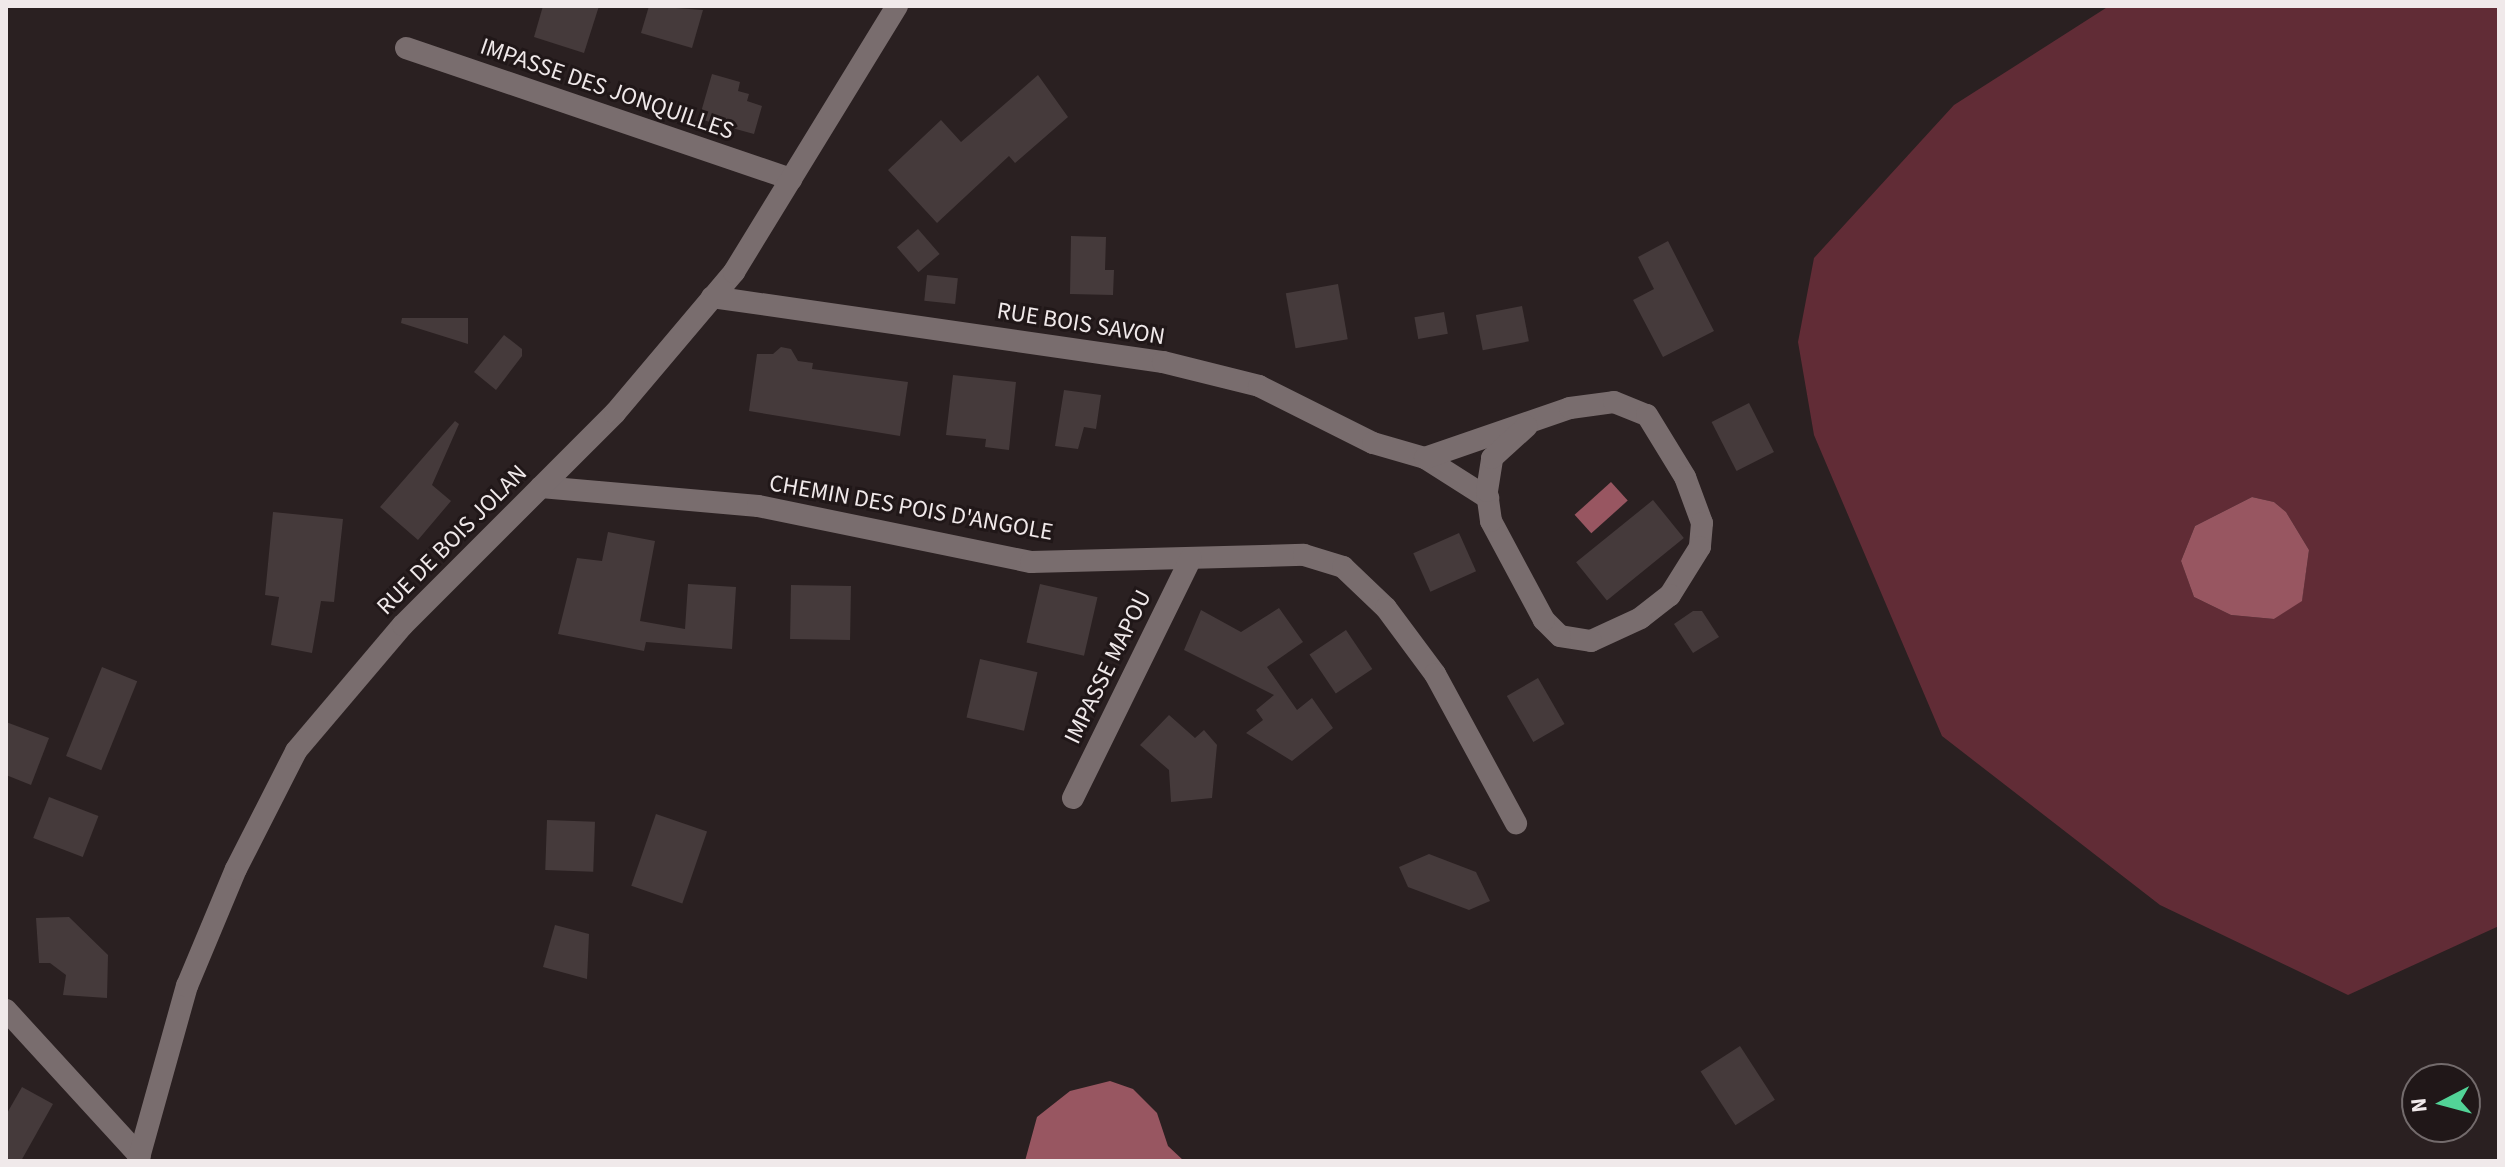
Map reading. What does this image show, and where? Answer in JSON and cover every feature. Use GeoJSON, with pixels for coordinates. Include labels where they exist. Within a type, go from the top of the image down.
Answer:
{"type":"FeatureCollection","features":[{"type":"Feature","properties":{"kind":"street","name":"RUE DE BOIS JOLAN"},"geometry":{"type":"LineString","coordinates":[[139,1158],[187,986],[236,869],[296,751],[403,625],[615,413],[712,297],[791,179],[892,7]]}},
{"type":"Feature","properties":{"kind":"street","name":"IMPASSE DES JONQUILLES"},"geometry":{"type":"LineString","coordinates":[[406,48],[791,179]]}},
{"type":"Feature","properties":{"kind":"street","name":"RUE BOIS SAVON"},"geometry":{"type":"LineString","coordinates":[[712,297],[1163,362],[1259,386],[1373,443],[1425,458],[1488,498]]}},
{"type":"Feature","properties":{"kind":"street"},"geometry":{"type":"LineString","coordinates":[[1425,458],[1527,426],[1570,408],[1614,402],[1647,415],[1685,477],[1702,523],[1700,547],[1689,570],[1670,595],[1641,618],[1591,641],[1574,641],[1544,620],[1491,521],[1488,498],[1492,458],[1527,426]]}},
{"type":"Feature","properties":{"kind":"street","name":"CHEMIN DES POIS D'ANGOLE"},"geometry":{"type":"LineString","coordinates":[[541,487],[758,506],[1031,562],[1304,555],[1343,567],[1386,608],[1435,674],[1516,823]]}},
{"type":"Feature","properties":{"kind":"street","name":"IMPASSE MAPOU"},"geometry":{"type":"LineString","coordinates":[[1073,798],[1191,558]]}},
{"type":"Feature","properties":{"kind":"street"},"geometry":{"type":"LineString","coordinates":[[6,1010],[139,1158]]}},
{"type":"Feature","properties":{"kind":"shaded area"},"geometry":{"type":"Polygon","coordinates":[[[2109,6],[2499,6],[2499,926],[2348,995],[2160,905],[1942,736],[1814,435],[1798,342],[1814,258],[1954,105],[2109,6]],[[2252,497],[2195,526],[2181,561],[2194,597],[2231,615],[2274,619],[2302,600],[2309,550],[2286,512],[2274,502],[2252,497]]]}},
{"type":"Feature","properties":{"kind":"shaded area"},"geometry":{"type":"Polygon","coordinates":[[[1611,482],[1628,501],[1591,533],[1575,515],[1611,482]]]}},
{"type":"Feature","properties":{"kind":"shaded area"},"geometry":{"type":"Polygon","coordinates":[[[2252,497],[2274,502],[2286,512],[2309,550],[2302,601],[2274,619],[2231,615],[2194,597],[2181,561],[2195,526],[2252,497]]]}},
{"type":"Feature","properties":{"kind":"shaded area"},"geometry":{"type":"Polygon","coordinates":[[[1110,1081],[1133,1089],[1157,1113],[1168,1146],[1184,1161],[1025,1161],[1037,1117],[1070,1091],[1110,1081]]]}},
{"type":"Feature","properties":{"kind":"building"},"geometry":{"type":"Polygon","coordinates":[[[543,6],[599,6],[584,53],[534,37],[543,6]]]}},
{"type":"Feature","properties":{"kind":"building"},"geometry":{"type":"Polygon","coordinates":[[[649,6],[703,10],[692,48],[641,33],[649,6]]]}},
{"type":"Feature","properties":{"kind":"building"},"geometry":{"type":"Polygon","coordinates":[[[712,74],[740,82],[738,91],[749,94],[747,101],[762,106],[754,134],[699,119],[712,74]]]}},
{"type":"Feature","properties":{"kind":"building"},"geometry":{"type":"Polygon","coordinates":[[[1038,75],[1068,117],[1015,163],[1009,156],[937,223],[888,170],[941,120],[961,142],[1038,75]]]}},
{"type":"Feature","properties":{"kind":"building"},"geometry":{"type":"Polygon","coordinates":[[[918,229],[940,254],[919,272],[897,247],[918,229]]]}},
{"type":"Feature","properties":{"kind":"building"},"geometry":{"type":"Polygon","coordinates":[[[1071,236],[1106,237],[1105,270],[1114,270],[1113,295],[1070,294],[1071,236]]]}},
{"type":"Feature","properties":{"kind":"building"},"geometry":{"type":"Polygon","coordinates":[[[1668,241],[1714,331],[1663,357],[1633,300],[1654,289],[1638,257],[1668,241]]]}},
{"type":"Feature","properties":{"kind":"building"},"geometry":{"type":"Polygon","coordinates":[[[927,275],[958,278],[955,304],[924,301],[927,275]]]}},
{"type":"Feature","properties":{"kind":"building"},"geometry":{"type":"Polygon","coordinates":[[[1338,284],[1348,339],[1296,348],[1286,293],[1338,284]]]}},
{"type":"Feature","properties":{"kind":"building"},"geometry":{"type":"Polygon","coordinates":[[[1522,306],[1529,341],[1483,350],[1476,315],[1522,306]]]}},
{"type":"Feature","properties":{"kind":"building"},"geometry":{"type":"Polygon","coordinates":[[[1444,312],[1448,334],[1418,339],[1414,317],[1444,312]]]}},
{"type":"Feature","properties":{"kind":"building"},"geometry":{"type":"Polygon","coordinates":[[[402,318],[468,318],[468,344],[401,323],[402,318]]]}},
{"type":"Feature","properties":{"kind":"building"},"geometry":{"type":"Polygon","coordinates":[[[504,335],[522,349],[522,356],[496,390],[474,372],[504,335]]]}},
{"type":"Feature","properties":{"kind":"building"},"geometry":{"type":"Polygon","coordinates":[[[781,347],[791,349],[798,361],[813,363],[812,369],[908,382],[900,436],[749,411],[757,354],[773,354],[781,347]]]}},
{"type":"Feature","properties":{"kind":"building"},"geometry":{"type":"Polygon","coordinates":[[[953,375],[1016,382],[1009,450],[985,447],[986,439],[946,435],[953,375]]]}},
{"type":"Feature","properties":{"kind":"building"},"geometry":{"type":"Polygon","coordinates":[[[1064,390],[1101,395],[1096,429],[1084,427],[1078,449],[1055,446],[1064,390]]]}},
{"type":"Feature","properties":{"kind":"building"},"geometry":{"type":"Polygon","coordinates":[[[1749,403],[1774,452],[1737,471],[1712,422],[1749,403]]]}},
{"type":"Feature","properties":{"kind":"building"},"geometry":{"type":"Polygon","coordinates":[[[455,421],[459,424],[432,485],[451,501],[418,540],[380,507],[455,421]]]}},
{"type":"Feature","properties":{"kind":"building"},"geometry":{"type":"Polygon","coordinates":[[[1653,500],[1684,538],[1607,600],[1576,562],[1653,500]]]}},
{"type":"Feature","properties":{"kind":"building"},"geometry":{"type":"Polygon","coordinates":[[[273,512],[343,519],[334,602],[321,601],[312,653],[271,645],[279,597],[265,595],[273,512]]]}},
{"type":"Feature","properties":{"kind":"building"},"geometry":{"type":"Polygon","coordinates":[[[608,532],[655,541],[640,621],[685,629],[688,584],[736,587],[732,649],[646,642],[644,651],[558,634],[577,558],[602,561],[608,532]]]}},
{"type":"Feature","properties":{"kind":"building"},"geometry":{"type":"Polygon","coordinates":[[[1459,533],[1476,571],[1430,592],[1413,553],[1459,533]]]}},
{"type":"Feature","properties":{"kind":"building"},"geometry":{"type":"Polygon","coordinates":[[[1040,584],[1097,597],[1084,656],[1027,642],[1040,584]]]}},
{"type":"Feature","properties":{"kind":"building"},"geometry":{"type":"Polygon","coordinates":[[[791,585],[851,586],[850,640],[790,639],[791,585]]]}},
{"type":"Feature","properties":{"kind":"building"},"geometry":{"type":"Polygon","coordinates":[[[1279,608],[1303,642],[1267,667],[1297,710],[1312,698],[1333,728],[1292,761],[1246,733],[1263,720],[1256,710],[1274,695],[1184,650],[1201,610],[1241,632],[1279,608]]]}},
{"type":"Feature","properties":{"kind":"building"},"geometry":{"type":"Polygon","coordinates":[[[1693,611],[1702,611],[1719,637],[1693,653],[1674,624],[1693,611]]]}},
{"type":"Feature","properties":{"kind":"building"},"geometry":{"type":"Polygon","coordinates":[[[1346,630],[1372,669],[1336,694],[1310,655],[1346,630]]]}},
{"type":"Feature","properties":{"kind":"building"},"geometry":{"type":"Polygon","coordinates":[[[980,659],[1037,672],[1024,731],[967,717],[980,659]]]}},
{"type":"Feature","properties":{"kind":"building"},"geometry":{"type":"Polygon","coordinates":[[[102,667],[137,681],[101,770],[66,756],[102,667]]]}},
{"type":"Feature","properties":{"kind":"building"},"geometry":{"type":"Polygon","coordinates":[[[1538,678],[1564,724],[1533,742],[1507,696],[1538,678]]]}},
{"type":"Feature","properties":{"kind":"building"},"geometry":{"type":"Polygon","coordinates":[[[1169,715],[1195,738],[1204,730],[1217,745],[1212,798],[1171,802],[1169,770],[1140,745],[1169,715]]]}},
{"type":"Feature","properties":{"kind":"building"},"geometry":{"type":"Polygon","coordinates":[[[6,722],[49,738],[31,785],[6,775],[6,722]]]}},
{"type":"Feature","properties":{"kind":"building"},"geometry":{"type":"Polygon","coordinates":[[[49,797],[98,816],[83,857],[33,838],[49,797]]]}},
{"type":"Feature","properties":{"kind":"building"},"geometry":{"type":"Polygon","coordinates":[[[656,814],[707,832],[682,903],[631,886],[656,814]]]}},
{"type":"Feature","properties":{"kind":"building"},"geometry":{"type":"Polygon","coordinates":[[[547,820],[595,822],[593,872],[545,870],[547,820]]]}},
{"type":"Feature","properties":{"kind":"building"},"geometry":{"type":"Polygon","coordinates":[[[1429,854],[1476,872],[1490,901],[1469,910],[1408,887],[1399,867],[1429,854]]]}},
{"type":"Feature","properties":{"kind":"building"},"geometry":{"type":"Polygon","coordinates":[[[69,917],[108,955],[107,998],[63,995],[66,975],[50,963],[39,963],[36,918],[69,917]]]}},
{"type":"Feature","properties":{"kind":"building"},"geometry":{"type":"Polygon","coordinates":[[[555,925],[589,934],[587,979],[543,967],[555,925]]]}},
{"type":"Feature","properties":{"kind":"building"},"geometry":{"type":"Polygon","coordinates":[[[1740,1046],[1775,1100],[1735,1125],[1701,1072],[1740,1046]]]}},
{"type":"Feature","properties":{"kind":"building"},"geometry":{"type":"Polygon","coordinates":[[[22,1087],[53,1104],[21,1161],[6,1161],[6,1115],[22,1087]]]}}]}
